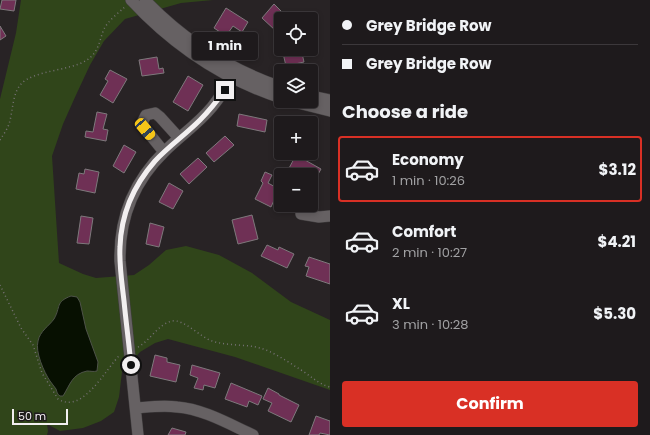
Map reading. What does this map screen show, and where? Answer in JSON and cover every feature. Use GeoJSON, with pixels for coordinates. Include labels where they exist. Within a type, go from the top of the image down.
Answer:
{"type":"FeatureCollection","features":[{"type":"Feature","properties":{"kind":"street"},"geometry":{"type":"LineString","coordinates":[[144,0],[182,35],[214,57],[251,86],[274,95]]}},
{"type":"Feature","properties":{"kind":"street"},"geometry":{"type":"LineString","coordinates":[[130,2],[178,44],[208,64],[274,85]]}},
{"type":"Feature","properties":{"kind":"street"},"geometry":{"type":"LineString","coordinates":[[138,435],[121,277],[120,246],[126,213],[134,192],[148,170],[164,152],[196,124],[213,106],[225,90],[234,72]]}},
{"type":"Feature","properties":{"kind":"street"},"geometry":{"type":"LineString","coordinates":[[318,97],[330,100]]}},
{"type":"Feature","properties":{"kind":"street"},"geometry":{"type":"LineString","coordinates":[[318,108],[330,111]]}},
{"type":"Feature","properties":{"kind":"street"},"geometry":{"type":"LineString","coordinates":[[164,152],[143,126],[143,121],[146,115],[155,114],[160,117],[179,138]]}},
{"type":"Feature","properties":{"kind":"street"},"geometry":{"type":"LineString","coordinates":[[301,214],[319,217],[330,216]]}},
{"type":"Feature","properties":{"kind":"street"},"geometry":{"type":"LineString","coordinates":[[136,408],[166,406],[188,409],[208,415],[253,435]]}},
{"type":"Feature","properties":{"kind":"path"},"geometry":{"type":"LineString","coordinates":[[0,140],[9,126],[14,98],[21,84],[35,76],[75,66],[87,60],[95,52],[101,40],[104,29],[111,20],[130,2]]}},
{"type":"Feature","properties":{"kind":"path"},"geometry":{"type":"LineString","coordinates":[[0,285],[21,328],[33,345],[42,373],[55,395],[61,401],[68,402],[76,400],[91,390],[102,380],[121,354]]}},
{"type":"Feature","properties":{"kind":"path"},"geometry":{"type":"LineString","coordinates":[[134,348],[144,343],[164,325],[171,321],[180,321],[203,337],[212,341],[225,344],[255,346],[267,351],[287,361],[318,382],[330,387]]}},
{"type":"Feature","properties":{"kind":"green space"},"geometry":{"type":"Polygon","coordinates":[[[21,0],[213,0],[181,3],[125,19],[104,41],[90,65],[76,95],[63,124],[52,156],[59,263],[96,278],[134,275],[149,265],[166,250],[186,246],[219,255],[252,273],[291,302],[330,320],[330,390],[235,357],[168,339],[155,343],[140,352],[122,372],[119,397],[114,412],[101,421],[83,428],[60,431],[47,424],[47,435],[0,435],[0,99],[16,33],[21,0]]]}},
{"type":"Feature","properties":{"kind":"shaded area"},"geometry":{"type":"Polygon","coordinates":[[[71,296],[77,297],[80,302],[86,329],[98,362],[97,371],[82,372],[72,380],[63,396],[60,396],[43,367],[37,346],[39,337],[54,319],[60,303],[71,296]]]}},
{"type":"Feature","properties":{"kind":"building"},"geometry":{"type":"Polygon","coordinates":[[[2,0],[16,0],[14,11],[0,9],[2,0]]]}},
{"type":"Feature","properties":{"kind":"building"},"geometry":{"type":"Polygon","coordinates":[[[274,4],[282,12],[274,12],[274,29],[262,18],[274,4]]]}},
{"type":"Feature","properties":{"kind":"building"},"geometry":{"type":"Polygon","coordinates":[[[226,8],[248,22],[242,32],[233,26],[226,36],[214,28],[226,8]]]}},
{"type":"Feature","properties":{"kind":"building"},"geometry":{"type":"Polygon","coordinates":[[[0,26],[6,36],[0,40],[0,26]]]}},
{"type":"Feature","properties":{"kind":"building"},"geometry":{"type":"Polygon","coordinates":[[[284,56],[303,56],[304,62],[286,64],[284,56]]]}},
{"type":"Feature","properties":{"kind":"building"},"geometry":{"type":"Polygon","coordinates":[[[157,57],[159,69],[163,68],[164,73],[142,76],[139,60],[157,57]]]}},
{"type":"Feature","properties":{"kind":"building"},"geometry":{"type":"Polygon","coordinates":[[[110,70],[127,79],[113,103],[100,95],[108,81],[105,79],[110,70]]]}},
{"type":"Feature","properties":{"kind":"building"},"geometry":{"type":"Polygon","coordinates":[[[188,76],[203,85],[188,111],[173,102],[188,76]]]}},
{"type":"Feature","properties":{"kind":"building"},"geometry":{"type":"Polygon","coordinates":[[[97,112],[107,114],[103,129],[108,130],[106,141],[85,137],[86,131],[93,132],[97,112]]]}},
{"type":"Feature","properties":{"kind":"building"},"geometry":{"type":"Polygon","coordinates":[[[239,114],[267,120],[265,132],[237,126],[239,114]]]}},
{"type":"Feature","properties":{"kind":"building"},"geometry":{"type":"Polygon","coordinates":[[[225,136],[234,145],[214,162],[206,153],[225,136]]]}},
{"type":"Feature","properties":{"kind":"building"},"geometry":{"type":"Polygon","coordinates":[[[124,145],[136,152],[124,173],[113,166],[124,145]]]}},
{"type":"Feature","properties":{"kind":"building"},"geometry":{"type":"Polygon","coordinates":[[[198,158],[207,167],[189,184],[180,174],[198,158]]]}},
{"type":"Feature","properties":{"kind":"building"},"geometry":{"type":"Polygon","coordinates":[[[293,160],[305,160],[321,169],[318,174],[318,168],[289,168],[293,160]]]}},
{"type":"Feature","properties":{"kind":"building"},"geometry":{"type":"Polygon","coordinates":[[[85,169],[99,172],[95,193],[76,189],[79,173],[84,174],[85,169]]]}},
{"type":"Feature","properties":{"kind":"building"},"geometry":{"type":"Polygon","coordinates":[[[265,172],[272,175],[268,183],[274,186],[274,200],[271,207],[255,199],[263,183],[261,181],[265,172]]]}},
{"type":"Feature","properties":{"kind":"building"},"geometry":{"type":"Polygon","coordinates":[[[169,183],[183,191],[173,209],[159,202],[169,183]]]}},
{"type":"Feature","properties":{"kind":"building"},"geometry":{"type":"Polygon","coordinates":[[[252,215],[258,239],[238,244],[232,220],[252,215]]]}},
{"type":"Feature","properties":{"kind":"building"},"geometry":{"type":"Polygon","coordinates":[[[81,216],[93,218],[89,244],[77,243],[81,216]]]}},
{"type":"Feature","properties":{"kind":"building"},"geometry":{"type":"Polygon","coordinates":[[[150,223],[164,227],[159,247],[146,244],[150,223]]]}},
{"type":"Feature","properties":{"kind":"building"},"geometry":{"type":"Polygon","coordinates":[[[267,245],[278,250],[279,247],[294,254],[287,268],[261,256],[267,245]]]}},
{"type":"Feature","properties":{"kind":"building"},"geometry":{"type":"Polygon","coordinates":[[[309,257],[330,264],[330,284],[306,276],[309,267],[305,266],[309,257]]]}},
{"type":"Feature","properties":{"kind":"building"},"geometry":{"type":"Polygon","coordinates":[[[155,355],[167,358],[167,362],[180,365],[176,382],[150,376],[155,355]]]}},
{"type":"Feature","properties":{"kind":"building"},"geometry":{"type":"Polygon","coordinates":[[[192,365],[220,373],[215,388],[204,385],[203,390],[194,388],[198,378],[190,375],[192,365]]]}},
{"type":"Feature","properties":{"kind":"building"},"geometry":{"type":"Polygon","coordinates":[[[231,383],[262,396],[258,405],[249,401],[247,407],[225,399],[231,383]]]}},
{"type":"Feature","properties":{"kind":"building"},"geometry":{"type":"Polygon","coordinates":[[[268,388],[299,405],[291,422],[268,411],[272,403],[263,399],[268,388]]]}},
{"type":"Feature","properties":{"kind":"building"},"geometry":{"type":"Polygon","coordinates":[[[316,416],[330,421],[330,435],[320,433],[319,435],[309,435],[316,416]]]}},
{"type":"Feature","properties":{"kind":"building"},"geometry":{"type":"Polygon","coordinates":[[[172,428],[186,432],[185,435],[168,435],[172,428]]]}},
{"type":"Feature","properties":{"kind":"route"},"geometry":{"type":"LineString","coordinates":[[131,365],[120,261],[121,235],[129,203],[142,178],[148,170],[164,152],[200,120],[225,90]]}}]}
